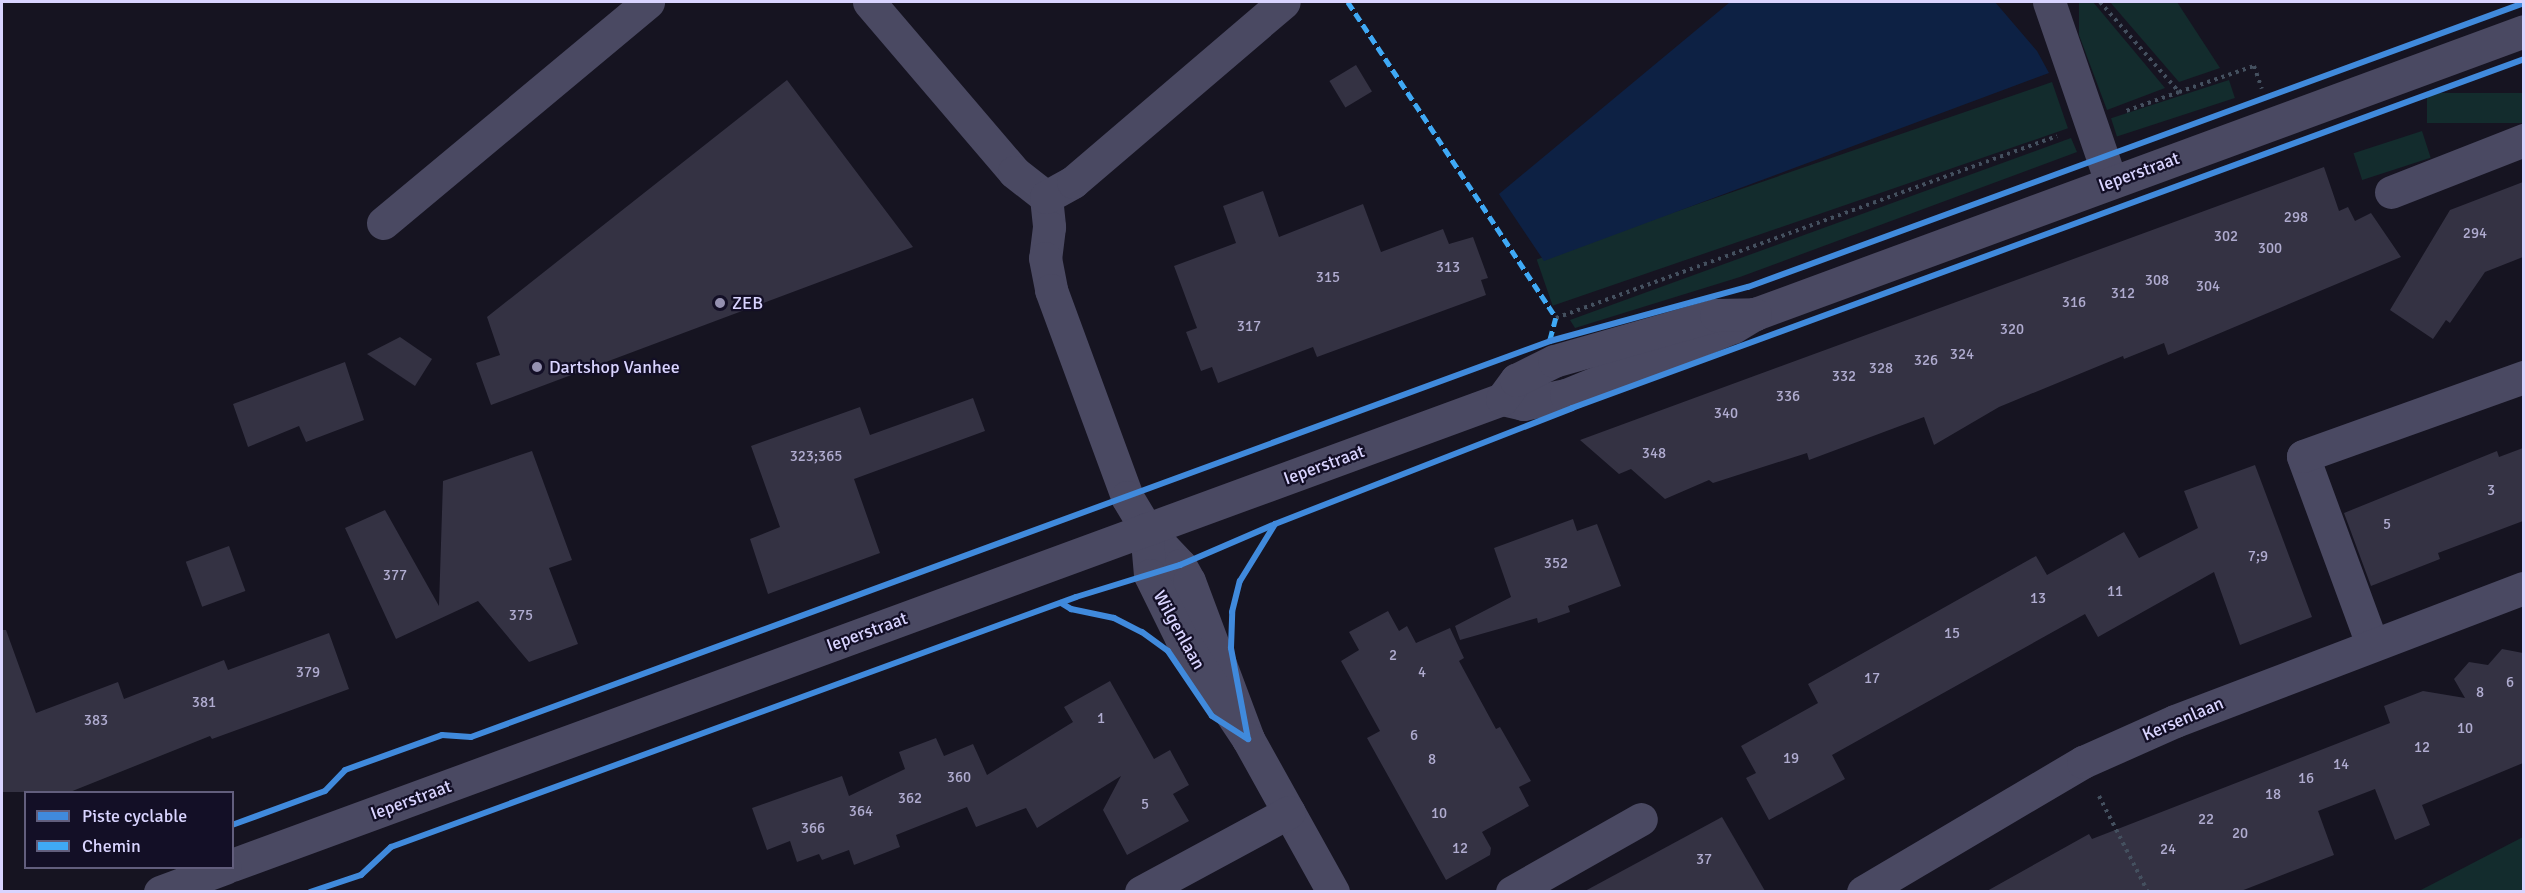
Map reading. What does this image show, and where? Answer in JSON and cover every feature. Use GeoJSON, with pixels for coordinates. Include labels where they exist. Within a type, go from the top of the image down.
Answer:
{"type":"FeatureCollection","features":[{"type":"Feature","properties":{"kind":"street"},"geometry":{"type":"LineString","coordinates":[[383,223],[648,2]]}},
{"type":"Feature","properties":{"kind":"street"},"geometry":{"type":"LineString","coordinates":[[869,2],[1014,172],[1046,197],[1073,182],[1284,2]]}},
{"type":"Feature","properties":{"kind":"street"},"geometry":{"type":"LineString","coordinates":[[2044,3],[2112,182]]}},
{"type":"Feature","properties":{"kind":"street","name":"Ieperstraat"},"geometry":{"type":"LineString","coordinates":[[234,864],[1502,399],[1523,404],[1566,395],[1733,327],[1755,314],[2523,31]]}},
{"type":"Feature","properties":{"kind":"street"},"geometry":{"type":"LineString","coordinates":[[2391,192],[2523,141]]}},
{"type":"Feature","properties":{"kind":"street","name":"Wilgenlaan"},"geometry":{"type":"LineString","coordinates":[[1046,197],[1049,226],[1045,258],[1051,290],[1127,497],[1146,529],[1180,565],[1189,581],[1248,739],[1333,891]]}},
{"type":"Feature","properties":{"kind":"street"},"geometry":{"type":"LineString","coordinates":[[2372,644],[2303,456],[2523,378]]}},
{"type":"Feature","properties":{"kind":"street","name":"Kersenlaan"},"geometry":{"type":"LineString","coordinates":[[1863,891],[1916,879],[2083,762],[2175,721],[2523,588]]}},
{"type":"Feature","properties":{"kind":"street"},"geometry":{"type":"LineString","coordinates":[[1141,891],[1288,812]]}},
{"type":"Feature","properties":{"kind":"street"},"geometry":{"type":"LineString","coordinates":[[1512,891],[1641,819]]}},
{"type":"Feature","properties":{"kind":"street"},"geometry":{"type":"LineString","coordinates":[[160,891],[220,869]]}},
{"type":"Feature","properties":{"kind":"path"},"geometry":{"type":"LineString","coordinates":[[2100,2],[2179,92]]}},
{"type":"Feature","properties":{"kind":"path"},"geometry":{"type":"LineString","coordinates":[[1556,318],[2254,66],[2265,98]]}},
{"type":"Feature","properties":{"kind":"path"},"geometry":{"type":"LineString","coordinates":[[2083,762],[2148,891]]}},
{"type":"Feature","properties":{"kind":"green space"},"geometry":{"type":"Polygon","coordinates":[[[2079,2],[2093,2],[2165,88],[2107,110],[2079,35],[2079,2]]]}},
{"type":"Feature","properties":{"kind":"green space"},"geometry":{"type":"Polygon","coordinates":[[[2110,2],[2177,2],[2220,68],[2179,82],[2110,2]]]}},
{"type":"Feature","properties":{"kind":"green space"},"geometry":{"type":"Polygon","coordinates":[[[2229,80],[2235,98],[2117,136],[2111,118],[2229,80]]]}},
{"type":"Feature","properties":{"kind":"green space"},"geometry":{"type":"Polygon","coordinates":[[[2052,82],[2068,128],[1553,306],[1537,259],[2052,82]]]}},
{"type":"Feature","properties":{"kind":"green space"},"geometry":{"type":"Polygon","coordinates":[[[2427,93],[2523,93],[2523,123],[2427,123],[2427,93]]]}},
{"type":"Feature","properties":{"kind":"green space"},"geometry":{"type":"Polygon","coordinates":[[[2422,131],[2431,158],[2362,180],[2354,153],[2422,131]]]}},
{"type":"Feature","properties":{"kind":"green space"},"geometry":{"type":"Polygon","coordinates":[[[2071,138],[2077,152],[1740,277],[1575,328],[1570,320],[2071,138]]]}},
{"type":"Feature","properties":{"kind":"green space"},"geometry":{"type":"Polygon","coordinates":[[[2523,837],[2523,891],[2419,891],[2523,837]]]}},
{"type":"Feature","properties":{"kind":"water"},"geometry":{"type":"Polygon","coordinates":[[[1730,2],[1995,2],[2037,51],[2049,73],[1544,261],[1499,194],[1730,2]]]}},
{"type":"Feature","properties":{"kind":"building"},"geometry":{"type":"Polygon","coordinates":[[[1356,65],[1372,92],[1345,108],[1329,81],[1356,65]]]}},
{"type":"Feature","properties":{"kind":"building"},"geometry":{"type":"Polygon","coordinates":[[[787,80],[913,247],[491,405],[476,363],[500,355],[487,317],[787,80]]]}},
{"type":"Feature","properties":{"kind":"building"},"geometry":{"type":"Polygon","coordinates":[[[2324,167],[2339,211],[2348,207],[2355,221],[2371,213],[2401,257],[2168,355],[2164,343],[2124,359],[2123,356],[1999,407],[1934,445],[1924,417],[1809,460],[1807,453],[1713,483],[1709,480],[1665,499],[1631,469],[1619,474],[1580,440],[2324,167]]]}},
{"type":"Feature","properties":{"kind":"building"},"geometry":{"type":"Polygon","coordinates":[[[2523,182],[2523,257],[2485,272],[2450,323],[2446,320],[2433,339],[2390,310],[2450,210],[2523,182]]]}},
{"type":"Feature","properties":{"kind":"building"},"geometry":{"type":"Polygon","coordinates":[[[1263,191],[1279,237],[1363,204],[1381,252],[1443,229],[1449,244],[1473,237],[1488,278],[1481,280],[1486,295],[1317,357],[1313,347],[1218,383],[1212,367],[1201,371],[1186,332],[1197,328],[1174,266],[1236,243],[1223,206],[1263,191]]]}},
{"type":"Feature","properties":{"kind":"building"},"geometry":{"type":"Polygon","coordinates":[[[400,337],[432,359],[415,386],[367,354],[400,337]]]}},
{"type":"Feature","properties":{"kind":"building"},"geometry":{"type":"Polygon","coordinates":[[[345,362],[364,420],[306,442],[299,426],[248,447],[233,404],[345,362]]]}},
{"type":"Feature","properties":{"kind":"building"},"geometry":{"type":"Polygon","coordinates":[[[973,398],[985,431],[854,479],[880,553],[768,594],[750,539],[780,527],[751,446],[860,407],[870,435],[973,398]]]}},
{"type":"Feature","properties":{"kind":"building"},"geometry":{"type":"Polygon","coordinates":[[[2523,448],[2523,521],[2438,553],[2440,559],[2371,586],[2344,513],[2497,451],[2499,457],[2523,448]]]}},
{"type":"Feature","properties":{"kind":"building"},"geometry":{"type":"Polygon","coordinates":[[[532,451],[572,560],[549,568],[578,644],[529,662],[478,601],[396,639],[345,528],[385,510],[439,606],[443,481],[532,451]]]}},
{"type":"Feature","properties":{"kind":"building"},"geometry":{"type":"Polygon","coordinates":[[[2255,465],[2312,617],[2240,645],[2214,572],[2098,637],[2085,614],[1832,755],[1845,779],[1769,820],[1746,778],[1756,773],[1741,746],[1818,703],[1808,684],[2036,556],[2047,575],[2124,532],[2139,558],[2198,528],[2184,491],[2255,465]]]}},
{"type":"Feature","properties":{"kind":"building"},"geometry":{"type":"Polygon","coordinates":[[[1573,519],[1577,531],[1597,524],[1621,586],[1568,606],[1570,612],[1538,623],[1537,618],[1460,640],[1455,626],[1511,597],[1494,548],[1573,519]]]}},
{"type":"Feature","properties":{"kind":"building"},"geometry":{"type":"Polygon","coordinates":[[[229,546],[245,591],[202,607],[186,562],[229,546]]]}},
{"type":"Feature","properties":{"kind":"building"},"geometry":{"type":"Polygon","coordinates":[[[1388,611],[1399,631],[1407,626],[1416,643],[1450,628],[1464,658],[1459,661],[1496,729],[1500,727],[1531,781],[1519,787],[1529,806],[1482,832],[1491,848],[1490,855],[1446,880],[1367,738],[1380,731],[1341,661],[1359,650],[1349,632],[1388,611]]]}},
{"type":"Feature","properties":{"kind":"building"},"geometry":{"type":"Polygon","coordinates":[[[2,630],[6,630],[36,713],[118,682],[124,699],[224,660],[228,670],[329,633],[349,689],[212,739],[210,736],[72,791],[2,792],[2,630]]]}},
{"type":"Feature","properties":{"kind":"building"},"geometry":{"type":"Polygon","coordinates":[[[2502,649],[2523,653],[2523,763],[2422,805],[2430,825],[2395,840],[2375,789],[2318,811],[2334,855],[2241,891],[1987,891],[2089,834],[2092,839],[2390,723],[2384,706],[2423,691],[2465,698],[2454,679],[2469,662],[2488,665],[2502,649]]]}},
{"type":"Feature","properties":{"kind":"building"},"geometry":{"type":"Polygon","coordinates":[[[1110,681],[1154,759],[1170,750],[1189,785],[1173,794],[1189,821],[1127,855],[1103,810],[1121,776],[1037,828],[1026,808],[976,827],[967,807],[896,835],[900,847],[854,865],[849,850],[822,860],[819,854],[797,862],[790,841],[767,850],[752,808],[842,776],[849,796],[905,769],[899,752],[936,738],[944,756],[973,744],[987,775],[1073,722],[1064,707],[1110,681]]]}},
{"type":"Feature","properties":{"kind":"building"},"geometry":{"type":"Polygon","coordinates":[[[1722,817],[1765,891],[1585,891],[1722,817]]]}},
{"type":"Feature","properties":{"kind":"marked path"},"geometry":{"type":"LineString","coordinates":[[1348,2],[1556,318],[1550,341]]}},
{"type":"Feature","properties":{"kind":"cycle path"},"geometry":{"type":"LineString","coordinates":[[234,824],[325,791],[345,770],[442,735],[471,737],[1550,341],[1748,287],[2524,3]]}},
{"type":"Feature","properties":{"kind":"cycle path"},"geometry":{"type":"LineString","coordinates":[[310,892],[361,875],[391,847],[1076,597],[1180,565],[1275,524],[1572,408],[2524,59]]}},
{"type":"Feature","properties":{"kind":"cycle path"},"geometry":{"type":"LineString","coordinates":[[1248,739],[1231,648],[1232,612],[1240,581],[1275,524]]}},
{"type":"Feature","properties":{"kind":"cycle path"},"geometry":{"type":"LineString","coordinates":[[1061,603],[1071,609],[1114,618],[1142,632],[1168,651],[1212,716],[1248,739]]}},
{"type":"Feature","properties":{"kind":"place","name":"ZEB"},"geometry":{"type":"Point","coordinates":[720,303]}},
{"type":"Feature","properties":{"kind":"place","name":"Dartshop Vanhee"},"geometry":{"type":"Point","coordinates":[537,367]}}]}
